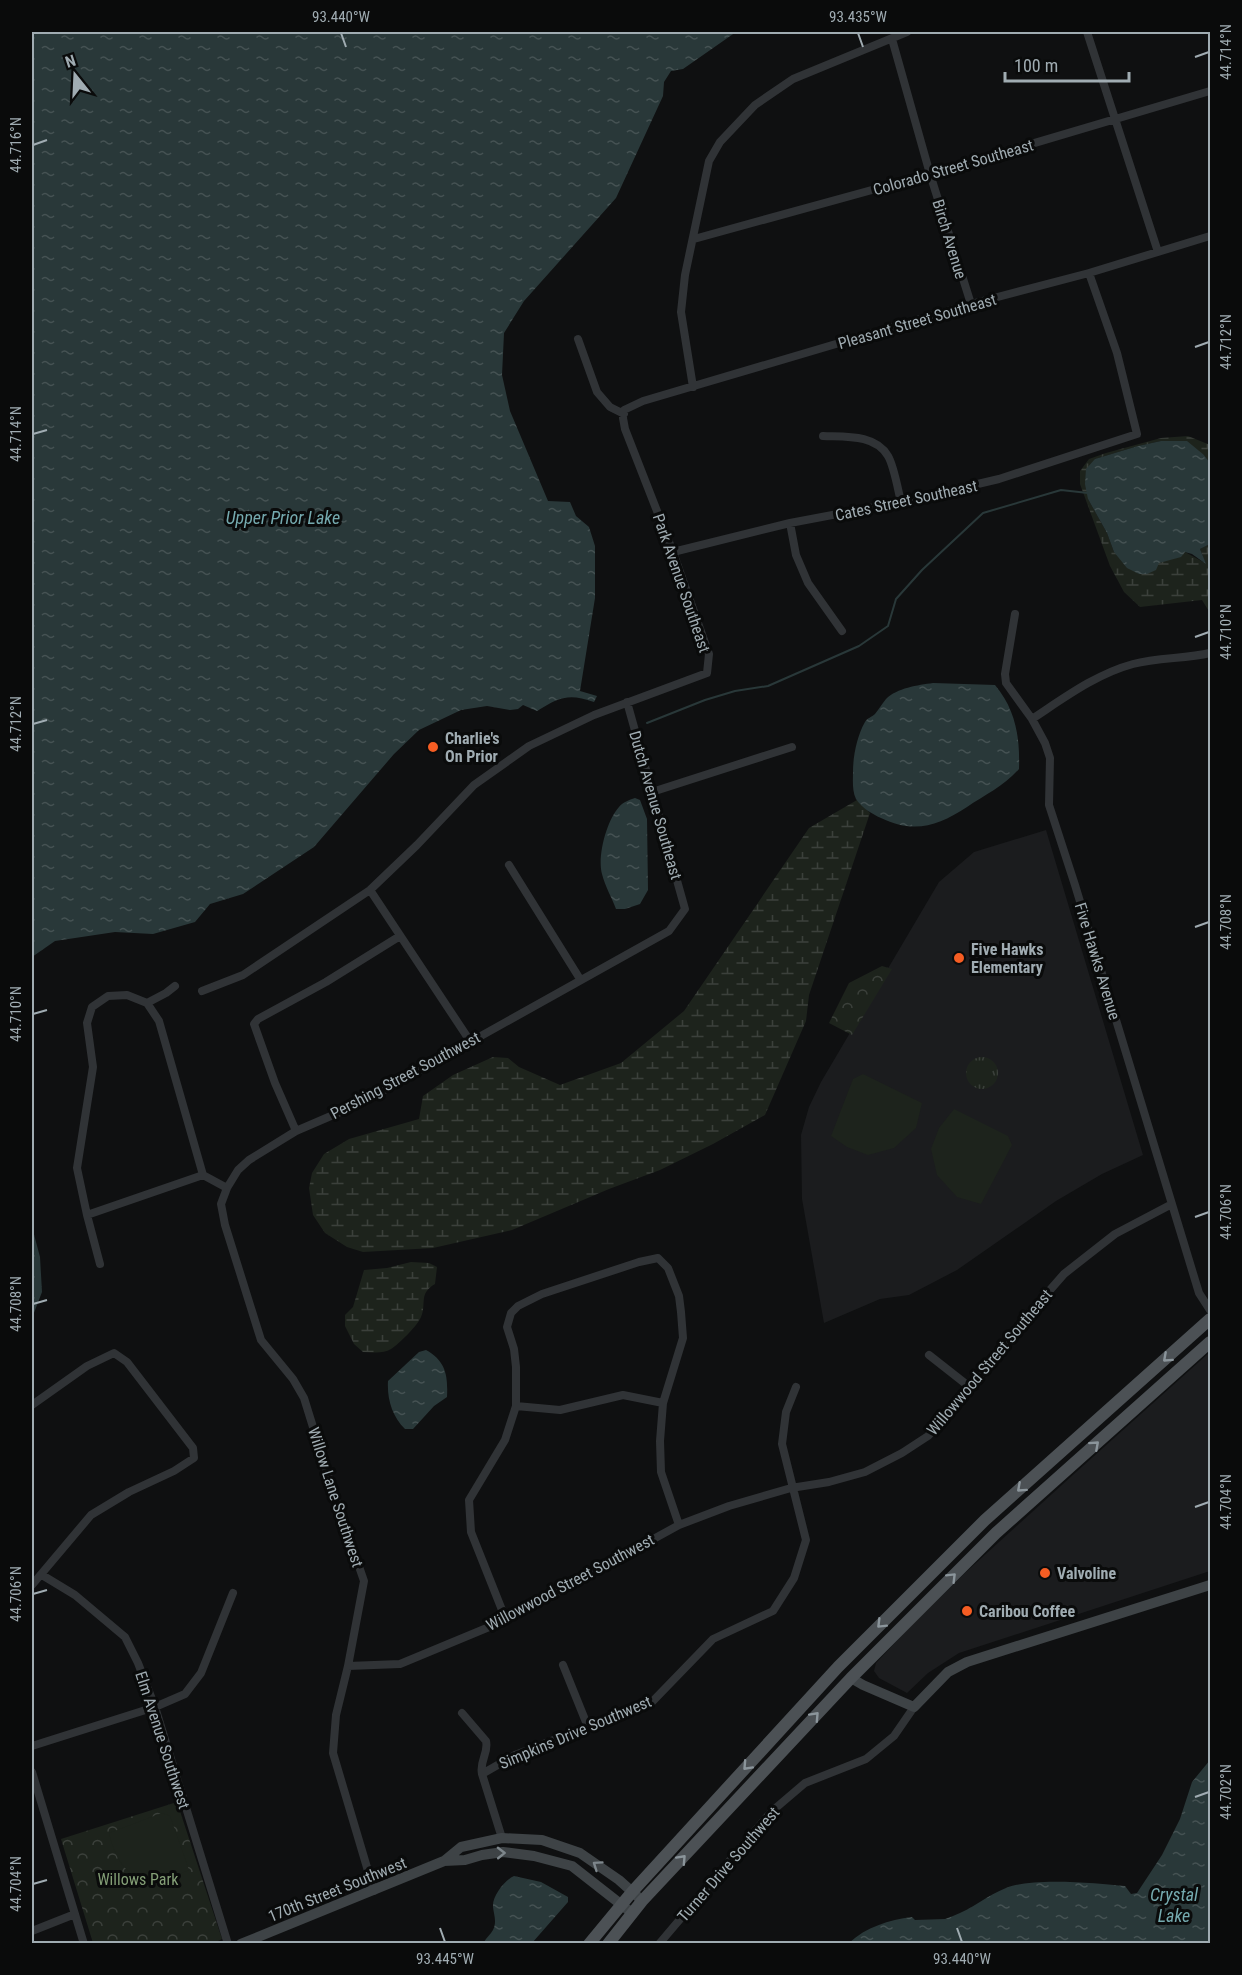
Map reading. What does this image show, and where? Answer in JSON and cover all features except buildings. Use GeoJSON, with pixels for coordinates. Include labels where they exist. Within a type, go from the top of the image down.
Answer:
{"type":"FeatureCollection","features":[{"type":"Feature","properties":{"kind":"main road"},"geometry":{"type":"LineString","coordinates":[[589,1944],[621,1904],[838,1667],[977,1528],[1210,1319]]}},
{"type":"Feature","properties":{"kind":"main road"},"geometry":{"type":"LineString","coordinates":[[608,1944],[642,1901],[851,1678],[996,1533],[1210,1342]]}},
{"type":"Feature","properties":{"kind":"street"},"geometry":{"type":"LineString","coordinates":[[693,387],[681,312],[685,275],[709,161],[720,142],[755,105],[793,79],[907,32]]}},
{"type":"Feature","properties":{"kind":"street"},"geometry":{"type":"LineString","coordinates":[[1087,32],[1158,252]]}},
{"type":"Feature","properties":{"kind":"street","name":"Birch Avenue"},"geometry":{"type":"LineString","coordinates":[[892,39],[970,304]]}},
{"type":"Feature","properties":{"kind":"street","name":"Colorado Street Southeast"},"geometry":{"type":"LineString","coordinates":[[694,239],[930,174],[1210,91]]}},
{"type":"Feature","properties":{"kind":"street","name":"Pleasant Street Southeast"},"geometry":{"type":"LineString","coordinates":[[624,412],[643,402],[970,304],[1089,273],[1210,236]]}},
{"type":"Feature","properties":{"kind":"street","name":"Cates Street Southeast"},"geometry":{"type":"LineString","coordinates":[[673,552],[790,523],[902,502],[999,479],[1137,434],[1117,353],[1089,273]]}},
{"type":"Feature","properties":{"kind":"street"},"geometry":{"type":"LineString","coordinates":[[578,339],[597,392],[610,407],[624,412]]}},
{"type":"Feature","properties":{"kind":"street","name":"Park Avenue Southeast"},"geometry":{"type":"LineString","coordinates":[[624,412],[625,429],[673,552],[709,654],[707,673],[627,702]]}},
{"type":"Feature","properties":{"kind":"street"},"geometry":{"type":"LineString","coordinates":[[823,436],[857,437],[873,442],[888,456],[902,502]]}},
{"type":"Feature","properties":{"kind":"street"},"geometry":{"type":"LineString","coordinates":[[790,523],[796,555],[808,583],[842,632]]}},
{"type":"Feature","properties":{"kind":"street","name":"Five Hawks Avenue"},"geometry":{"type":"LineString","coordinates":[[1016,614],[1005,674],[1006,683],[1041,732],[1050,758],[1049,806],[1055,827],[1075,885],[1199,1293],[1210,1310]]}},
{"type":"Feature","properties":{"kind":"street"},"geometry":{"type":"LineString","coordinates":[[1032,719],[1075,690],[1118,669],[1151,660],[1195,657],[1210,653]]}},
{"type":"Feature","properties":{"kind":"street"},"geometry":{"type":"LineString","coordinates":[[202,991],[243,975],[370,890],[474,785],[529,746],[627,702]]}},
{"type":"Feature","properties":{"kind":"street","name":"Dutch Avenue Southeast"},"geometry":{"type":"LineString","coordinates":[[627,702],[685,909]]}},
{"type":"Feature","properties":{"kind":"street"},"geometry":{"type":"LineString","coordinates":[[652,792],[792,747]]}},
{"type":"Feature","properties":{"kind":"street"},"geometry":{"type":"LineString","coordinates":[[509,865],[580,979]]}},
{"type":"Feature","properties":{"kind":"street"},"geometry":{"type":"LineString","coordinates":[[370,890],[470,1041]]}},
{"type":"Feature","properties":{"kind":"street","name":"Pershing Street Southwest"},"geometry":{"type":"LineString","coordinates":[[227,1188],[238,1170],[249,1160],[296,1131],[361,1102],[669,930],[685,909]]}},
{"type":"Feature","properties":{"kind":"street"},"geometry":{"type":"LineString","coordinates":[[296,1131],[274,1083],[254,1024],[258,1019],[326,982],[400,936]]}},
{"type":"Feature","properties":{"kind":"street"},"geometry":{"type":"LineString","coordinates":[[147,1003],[175,986]]}},
{"type":"Feature","properties":{"kind":"street"},"geometry":{"type":"LineString","coordinates":[[100,1264],[76,1168],[93,1067],[87,1023],[92,1007],[108,996],[127,995],[147,1003],[159,1021],[202,1175]]}},
{"type":"Feature","properties":{"kind":"street"},"geometry":{"type":"LineString","coordinates":[[87,1215],[202,1175],[227,1188]]}},
{"type":"Feature","properties":{"kind":"street","name":"Willow Lane Southwest"},"geometry":{"type":"LineString","coordinates":[[227,1188],[221,1204],[225,1225],[261,1340],[293,1379],[304,1398],[364,1581],[336,1715],[333,1754],[374,1891]]}},
{"type":"Feature","properties":{"kind":"street","name":"Willowwood Street Southeast"},"geometry":{"type":"LineString","coordinates":[[791,1488],[829,1482],[865,1472],[902,1453],[928,1436],[971,1388],[1022,1322],[1064,1274],[1115,1234],[1172,1204]]}},
{"type":"Feature","properties":{"kind":"street"},"geometry":{"type":"LineString","coordinates":[[506,1620],[471,1532],[469,1500],[505,1440],[516,1406],[516,1367],[507,1327],[511,1313],[518,1306],[542,1294],[639,1262],[658,1258],[668,1268],[679,1296],[683,1338],[663,1403],[660,1441],[661,1472],[679,1525]]}},
{"type":"Feature","properties":{"kind":"street"},"geometry":{"type":"LineString","coordinates":[[32,1405],[87,1366],[114,1353],[127,1362],[193,1448],[194,1458],[91,1515],[32,1585]]}},
{"type":"Feature","properties":{"kind":"street"},"geometry":{"type":"LineString","coordinates":[[929,1355],[971,1388]]}},
{"type":"Feature","properties":{"kind":"street"},"geometry":{"type":"LineString","coordinates":[[791,1488],[782,1444],[786,1412],[796,1387]]}},
{"type":"Feature","properties":{"kind":"street"},"geometry":{"type":"LineString","coordinates":[[516,1406],[560,1410],[623,1395],[663,1403]]}},
{"type":"Feature","properties":{"kind":"street","name":"Willowwood Street Southwest"},"geometry":{"type":"LineString","coordinates":[[348,1666],[400,1664],[506,1620],[679,1525],[729,1506],[791,1488]]}},
{"type":"Feature","properties":{"kind":"street","name":"Simpkins Drive Southwest"},"geometry":{"type":"LineString","coordinates":[[502,1838],[482,1774],[515,1755],[652,1702],[713,1639],[773,1611],[794,1578],[806,1540],[791,1488]]}},
{"type":"Feature","properties":{"kind":"street","name":"Elm Avenue Southwest"},"geometry":{"type":"LineString","coordinates":[[42,1575],[75,1595],[124,1637],[138,1663],[154,1707],[228,1944]]}},
{"type":"Feature","properties":{"kind":"street"},"geometry":{"type":"LineString","coordinates":[[851,1678],[914,1707],[948,1672],[967,1662],[1210,1585]]}},
{"type":"Feature","properties":{"kind":"street"},"geometry":{"type":"LineString","coordinates":[[32,1746],[154,1707],[185,1694],[201,1673],[233,1593]]}},
{"type":"Feature","properties":{"kind":"street"},"geometry":{"type":"LineString","coordinates":[[563,1665],[588,1727]]}},
{"type":"Feature","properties":{"kind":"street","name":"Turner Drive Southwest"},"geometry":{"type":"LineString","coordinates":[[659,1944],[771,1812],[805,1783],[866,1759],[894,1736],[914,1707]]}},
{"type":"Feature","properties":{"kind":"street"},"geometry":{"type":"LineString","coordinates":[[462,1713],[486,1741],[486,1751],[481,1762],[482,1774]]}},
{"type":"Feature","properties":{"kind":"street"},"geometry":{"type":"LineString","coordinates":[[32,1772],[84,1944]]}},
{"type":"Feature","properties":{"kind":"street","name":"170th Street Southwest"},"geometry":{"type":"LineString","coordinates":[[241,1944],[444,1861],[461,1847],[502,1838],[542,1840],[580,1852],[619,1880],[642,1901]]}},
{"type":"Feature","properties":{"kind":"street","name":"170th Street Southwest"},"geometry":{"type":"LineString","coordinates":[[444,1861],[465,1860],[503,1852],[534,1856],[572,1866],[632,1913]]}},
{"type":"Feature","properties":{"kind":"street"},"geometry":{"type":"LineString","coordinates":[[32,1931],[75,1914]]}},
{"type":"Feature","properties":{"kind":"shaded area"},"geometry":{"type":"Polygon","coordinates":[[[1046,830],[1143,1155],[1102,1174],[1056,1201],[957,1270],[909,1295],[880,1299],[824,1323],[802,1199],[801,1135],[809,1107],[821,1082],[939,882],[974,852],[1046,830]]]}},
{"type":"Feature","properties":{"kind":"shaded area"},"geometry":{"type":"Polygon","coordinates":[[[1210,1352],[1210,1571],[959,1653],[928,1673],[907,1693],[879,1678],[874,1671],[876,1663],[907,1630],[966,1572],[1210,1352]]]}},
{"type":"Feature","properties":{"kind":"green space"},"geometry":{"type":"Polygon","coordinates":[[[1188,436],[1210,445],[1210,463],[1204,455],[1161,441],[1138,446],[1095,459],[1088,499],[1107,533],[1114,552],[1159,563],[1185,552],[1205,563],[1200,549],[1210,544],[1210,613],[1202,600],[1140,607],[1124,592],[1110,566],[1080,484],[1080,471],[1089,459],[1161,438],[1188,436]]]}},
{"type":"Feature","properties":{"kind":"green space"},"geometry":{"type":"Polygon","coordinates":[[[857,800],[870,813],[809,995],[806,1021],[765,1115],[660,1170],[512,1230],[433,1248],[363,1252],[347,1247],[325,1233],[313,1215],[309,1188],[312,1173],[324,1154],[349,1139],[419,1119],[423,1096],[453,1075],[493,1057],[508,1058],[519,1067],[560,1085],[621,1063],[684,1011],[809,828],[857,800]]]}},
{"type":"Feature","properties":{"kind":"green space"},"geometry":{"type":"Polygon","coordinates":[[[882,966],[892,969],[852,1035],[829,1023],[849,983],[882,966]]]}},
{"type":"Feature","properties":{"kind":"green space"},"geometry":{"type":"Polygon","coordinates":[[[982,1057],[993,1062],[998,1073],[993,1084],[982,1089],[971,1084],[966,1073],[971,1062],[982,1057]]]}},
{"type":"Feature","properties":{"kind":"green space"},"geometry":{"type":"Polygon","coordinates":[[[863,1074],[922,1103],[916,1128],[894,1148],[868,1155],[847,1147],[831,1136],[853,1079],[863,1074]]]}},
{"type":"Feature","properties":{"kind":"green space"},"geometry":{"type":"Polygon","coordinates":[[[954,1109],[1008,1136],[1012,1145],[981,1204],[957,1197],[937,1175],[931,1149],[939,1128],[954,1109]]]}},
{"type":"Feature","properties":{"kind":"green space"},"geometry":{"type":"Polygon","coordinates":[[[411,1262],[429,1263],[437,1267],[435,1284],[426,1291],[423,1312],[419,1320],[399,1343],[388,1351],[363,1352],[354,1344],[345,1326],[345,1315],[353,1307],[364,1270],[387,1268],[411,1262]]]}},
{"type":"Feature","properties":{"kind":"green space","name":"Willows Park"},"geometry":{"type":"Polygon","coordinates":[[[177,1802],[222,1939],[212,1944],[93,1943],[61,1839],[177,1802]]]}},
{"type":"Feature","properties":{"kind":"green space"},"geometry":{"type":"Polygon","coordinates":[[[162,1813],[170,1816],[189,1870],[159,1879],[137,1876],[120,1861],[109,1833],[162,1813]]]}},
{"type":"Feature","properties":{"kind":"water","name":"Upper Prior Lake"},"geometry":{"type":"Polygon","coordinates":[[[32,32],[736,32],[683,69],[671,71],[664,82],[663,96],[616,198],[524,301],[504,333],[502,375],[510,411],[548,501],[570,502],[576,516],[589,527],[595,546],[595,598],[580,691],[597,696],[594,702],[571,697],[552,702],[537,711],[523,705],[518,709],[510,710],[487,706],[461,710],[419,730],[394,754],[314,847],[243,894],[210,904],[195,922],[153,934],[115,932],[55,941],[32,957],[32,32]]]}},
{"type":"Feature","properties":{"kind":"water"},"geometry":{"type":"Polygon","coordinates":[[[1161,441],[1187,441],[1210,463],[1210,544],[1200,549],[1206,564],[1185,552],[1181,557],[1159,563],[1156,570],[1147,574],[1139,574],[1127,568],[1114,552],[1107,533],[1088,499],[1085,484],[1086,469],[1095,459],[1161,441]]]}},
{"type":"Feature","properties":{"kind":"water"},"geometry":{"type":"Polygon","coordinates":[[[933,683],[995,685],[1012,714],[1019,746],[1019,769],[994,790],[946,819],[925,826],[904,826],[874,815],[856,799],[853,766],[856,746],[866,721],[875,714],[886,699],[896,692],[933,683]]]}},
{"type":"Feature","properties":{"kind":"water"},"geometry":{"type":"Polygon","coordinates":[[[635,798],[640,800],[647,819],[648,890],[640,904],[625,909],[616,909],[602,874],[602,848],[607,829],[615,813],[622,804],[635,798]]]}},
{"type":"Feature","properties":{"kind":"water"},"geometry":{"type":"Polygon","coordinates":[[[32,1227],[40,1257],[42,1292],[32,1318],[32,1227]]]}},
{"type":"Feature","properties":{"kind":"water"},"geometry":{"type":"Polygon","coordinates":[[[426,1350],[442,1364],[447,1382],[447,1397],[434,1406],[413,1429],[405,1429],[391,1407],[388,1381],[419,1352],[426,1350]]]}},
{"type":"Feature","properties":{"kind":"water","name":"Crystal Lake"},"geometry":{"type":"Polygon","coordinates":[[[1210,1760],[1210,1943],[849,1943],[878,1925],[895,1920],[912,1917],[915,1920],[945,1919],[967,1910],[999,1891],[1017,1885],[1047,1882],[1098,1883],[1125,1886],[1131,1894],[1137,1893],[1162,1855],[1180,1819],[1192,1782],[1210,1760]]]}},
{"type":"Feature","properties":{"kind":"water"},"geometry":{"type":"Polygon","coordinates":[[[514,1876],[541,1882],[568,1897],[568,1902],[532,1943],[462,1943],[484,1942],[491,1933],[495,1924],[493,1903],[497,1893],[514,1876]]]}},
{"type":"Feature","properties":{"kind":"waterway"},"geometry":{"type":"LineString","coordinates":[[647,723],[705,700],[735,691],[768,686],[859,646],[888,626],[896,599],[922,570],[983,513],[1061,490],[1088,493]]}},
{"type":"Feature","properties":{"kind":"place","name":"Charlie's On Prior"},"geometry":{"type":"Point","coordinates":[433,747]}},
{"type":"Feature","properties":{"kind":"place","name":"Five Hawks Elementary"},"geometry":{"type":"Point","coordinates":[959,958]}},
{"type":"Feature","properties":{"kind":"place","name":"Valvoline"},"geometry":{"type":"Point","coordinates":[1045,1573]}},
{"type":"Feature","properties":{"kind":"place","name":"Caribou Coffee"},"geometry":{"type":"Point","coordinates":[967,1611]}}]}
